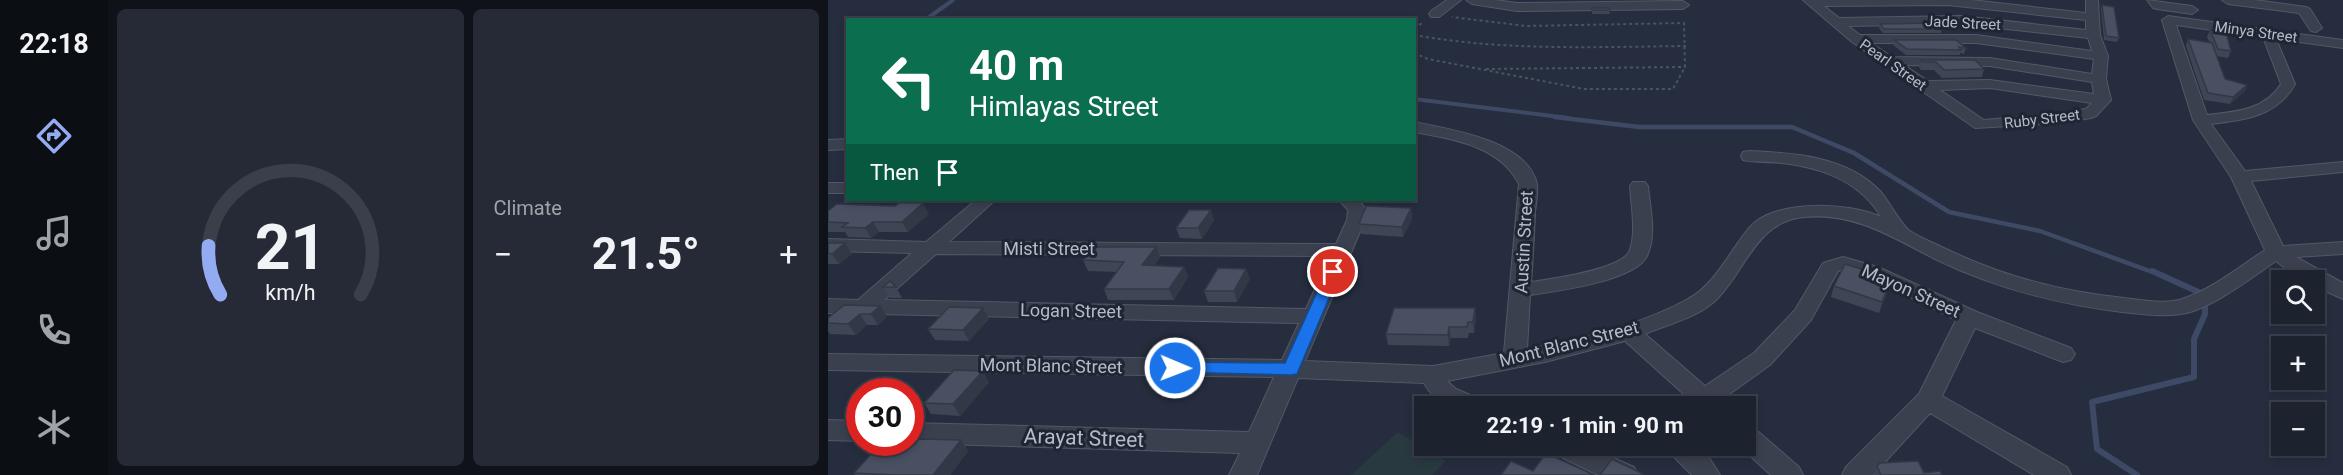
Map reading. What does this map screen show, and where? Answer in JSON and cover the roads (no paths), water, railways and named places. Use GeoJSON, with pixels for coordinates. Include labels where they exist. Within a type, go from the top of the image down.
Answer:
{"type":"FeatureCollection","features":[{"type":"Feature","properties":{"kind":"street"},"geometry":{"type":"LineString","coordinates":[[1435,14],[1455,0]]}},
{"type":"Feature","properties":{"kind":"street"},"geometry":{"type":"LineString","coordinates":[[1472,0],[1517,7],[1683,10]]}},
{"type":"Feature","properties":{"kind":"street"},"geometry":{"type":"LineString","coordinates":[[2153,0],[2157,5],[2165,7],[2343,31]]}},
{"type":"Feature","properties":{"kind":"street"},"geometry":{"type":"LineString","coordinates":[[2228,0],[2307,12],[2316,28]]}},
{"type":"Feature","properties":{"kind":"street"},"geometry":{"type":"LineString","coordinates":[[1810,2],[2088,5]]}},
{"type":"Feature","properties":{"kind":"street","name":"Pearl Street"},"geometry":{"type":"LineString","coordinates":[[1810,2],[1857,39],[1981,125]]}},
{"type":"Feature","properties":{"kind":"street","name":"Ruby Street"},"geometry":{"type":"LineString","coordinates":[[1981,125],[2091,113],[2103,100],[2099,79],[2100,56],[2092,35],[2088,5]]}},
{"type":"Feature","properties":{"kind":"street","name":"Jade Street"},"geometry":{"type":"LineString","coordinates":[[1834,22],[1962,20],[2092,35]]}},
{"type":"Feature","properties":{"kind":"street","name":"Minya Street"},"geometry":{"type":"LineString","coordinates":[[2201,120],[2168,20],[2343,44]]}},
{"type":"Feature","properties":{"kind":"street"},"geometry":{"type":"LineString","coordinates":[[2268,34],[2288,84],[2285,92],[2277,101],[2259,110],[2232,117],[2201,120],[2240,177],[2276,252],[2304,273],[2343,292]]}},
{"type":"Feature","properties":{"kind":"street"},"geometry":{"type":"LineString","coordinates":[[1857,39],[1976,39],[2100,56]]}},
{"type":"Feature","properties":{"kind":"street"},"geometry":{"type":"LineString","coordinates":[[1888,61],[1990,62],[2099,79]]}},
{"type":"Feature","properties":{"kind":"street"},"geometry":{"type":"LineString","coordinates":[[1923,86],[1990,84],[2103,100]]}},
{"type":"Feature","properties":{"kind":"street","name":"Austin Street"},"geometry":{"type":"LineString","coordinates":[[1416,127],[1470,140],[1499,152],[1519,166],[1528,184],[1522,290],[1515,360]]}},
{"type":"Feature","properties":{"kind":"street"},"geometry":{"type":"LineString","coordinates":[[828,145],[846,144]]}},
{"type":"Feature","properties":{"kind":"street"},"geometry":{"type":"LineString","coordinates":[[1749,156],[1805,159],[1837,168],[1858,179],[1873,194],[1886,209],[1899,232]]}},
{"type":"Feature","properties":{"kind":"street"},"geometry":{"type":"LineString","coordinates":[[2240,177],[2343,167]]}},
{"type":"Feature","properties":{"kind":"street"},"geometry":{"type":"LineString","coordinates":[[1522,290],[1608,272],[1625,266],[1636,257],[1640,246],[1639,186]]}},
{"type":"Feature","properties":{"kind":"street"},"geometry":{"type":"LineString","coordinates":[[828,188],[846,188]]}},
{"type":"Feature","properties":{"kind":"street"},"geometry":{"type":"LineString","coordinates":[[863,307],[985,201]]}},
{"type":"Feature","properties":{"kind":"street"},"geometry":{"type":"LineString","coordinates":[[1243,475],[1356,220],[1357,209],[1349,201]]}},
{"type":"Feature","properties":{"kind":"street","name":"Mont Blanc Street"},"geometry":{"type":"LineString","coordinates":[[828,362],[1291,369],[1433,375],[1515,360],[1629,332],[1697,304],[1711,293],[1760,228],[1780,217],[1803,211],[1852,213],[1899,232],[1958,262],[2018,286],[2079,300],[2144,307],[2181,308],[2222,288],[2276,252]]}},
{"type":"Feature","properties":{"kind":"street","name":"Misti Street"},"geometry":{"type":"LineString","coordinates":[[828,244],[929,248],[1342,250]]}},
{"type":"Feature","properties":{"kind":"street"},"geometry":{"type":"LineString","coordinates":[[2276,252],[2343,248]]}},
{"type":"Feature","properties":{"kind":"street","name":"Mayon Street"},"geometry":{"type":"LineString","coordinates":[[1717,396],[1762,359],[1803,315],[1830,267],[1843,263],[1855,266],[1969,317],[2063,354]]}},
{"type":"Feature","properties":{"kind":"street","name":"Logan Street"},"geometry":{"type":"LineString","coordinates":[[828,306],[1314,316]]}},
{"type":"Feature","properties":{"kind":"street"},"geometry":{"type":"LineString","coordinates":[[1856,475],[1928,400],[1969,317]]}},
{"type":"Feature","properties":{"kind":"street"},"geometry":{"type":"LineString","coordinates":[[1629,332],[1700,396]]}},
{"type":"Feature","properties":{"kind":"street"},"geometry":{"type":"LineString","coordinates":[[1433,375],[1436,385],[1446,396]]}},
{"type":"Feature","properties":{"kind":"street"},"geometry":{"type":"LineString","coordinates":[[1928,400],[2057,475]]}},
{"type":"Feature","properties":{"kind":"street"},"geometry":{"type":"LineString","coordinates":[[828,430],[846,431]]}},
{"type":"Feature","properties":{"kind":"street","name":"Arayat Street"},"geometry":{"type":"LineString","coordinates":[[924,433],[1258,443]]}},
{"type":"Feature","properties":{"kind":"street"},"geometry":{"type":"LineString","coordinates":[[1756,445],[1789,475]]}},
{"type":"Feature","properties":{"kind":"street"},"geometry":{"type":"LineString","coordinates":[[1585,456],[1624,475]]}},
{"type":"Feature","properties":{"kind":"street"},"geometry":{"type":"LineString","coordinates":[[1690,456],[1706,475]]}},
{"type":"Feature","properties":{"kind":"waterway"},"geometry":{"type":"LineString","coordinates":[[928,18],[953,0]]}},
{"type":"Feature","properties":{"kind":"waterway"},"geometry":{"type":"LineString","coordinates":[[1416,99],[1568,118]]}},
{"type":"Feature","properties":{"kind":"waterway"},"geometry":{"type":"LineString","coordinates":[[1555,117],[1639,127],[1792,127],[1854,153],[1949,212],[2040,231],[2155,273]]}},
{"type":"Feature","properties":{"kind":"waterway"},"geometry":{"type":"LineString","coordinates":[[2137,475],[2097,449],[2092,402],[2194,377],[2194,339],[2205,314],[2205,295],[2152,271]]}}]}
